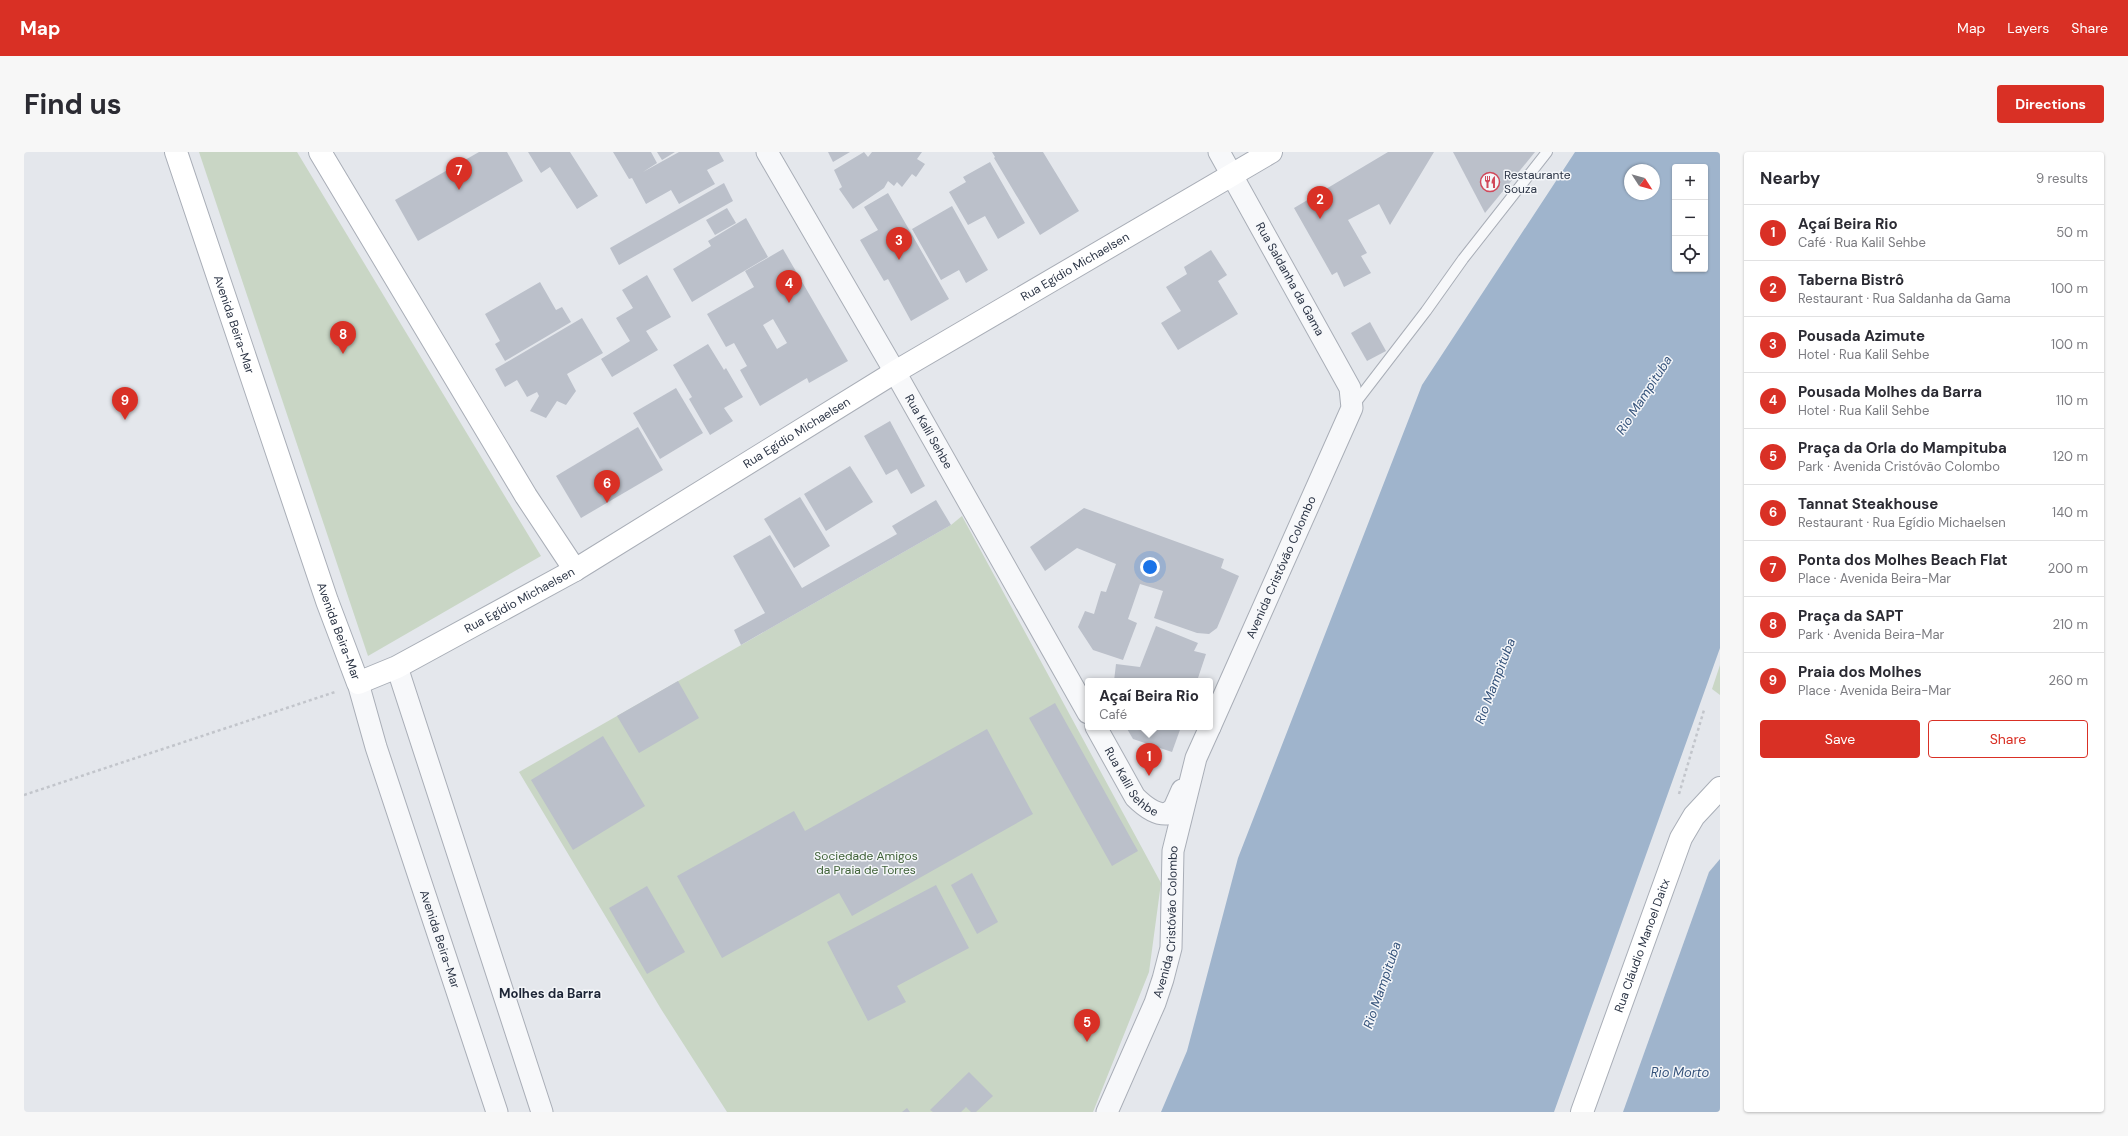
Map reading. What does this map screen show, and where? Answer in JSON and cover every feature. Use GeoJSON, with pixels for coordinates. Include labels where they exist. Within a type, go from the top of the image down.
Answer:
{"type":"FeatureCollection","features":[{"type":"Feature","properties":{"kind":"street","name":"Avenida Beira-Mar"},"geometry":{"type":"LineString","coordinates":[[176,152],[327,601],[358,683],[378,754],[497,1112]]}},
{"type":"Feature","properties":{"kind":"street"},"geometry":{"type":"LineString","coordinates":[[320,152],[526,496],[575,570]]}},
{"type":"Feature","properties":{"kind":"street","name":"Rua Kalil Sehbe"},"geometry":{"type":"LineString","coordinates":[[767,152],[895,372],[1085,708]]}},
{"type":"Feature","properties":{"kind":"street","name":"Rua Saldanha da Gama"},"geometry":{"type":"LineString","coordinates":[[1219,152],[1350,388],[1352,408]]}},
{"type":"Feature","properties":{"kind":"street","name":"Rua Egídio Michaelsen"},"geometry":{"type":"LineString","coordinates":[[358,683],[397,667],[575,570],[895,372],[1271,152]]}},
{"type":"Feature","properties":{"kind":"street","name":"Avenida Cristóvão Colombo"},"geometry":{"type":"LineString","coordinates":[[1213,720],[1352,408]]}},
{"type":"Feature","properties":{"kind":"street"},"geometry":{"type":"LineString","coordinates":[[397,667],[542,1112]]}},
{"type":"Feature","properties":{"kind":"street","name":"Rua Kalil Sehbe"},"geometry":{"type":"LineString","coordinates":[[1098,730],[1135,797],[1157,812],[1167,814],[1174,808],[1196,758]]}},
{"type":"Feature","properties":{"kind":"street","name":"Avenida Cristóvão Colombo"},"geometry":{"type":"LineString","coordinates":[[1107,1112],[1155,1003],[1163,979],[1171,948],[1174,851],[1196,758],[1209,730]]}},
{"type":"Feature","properties":{"kind":"street","name":"Rua Cláudio Manoel Daitx"},"geometry":{"type":"LineString","coordinates":[[1582,1112],[1681,838],[1697,812],[1720,788]]}},
{"type":"Feature","properties":{"kind":"lane"},"geometry":{"type":"LineString","coordinates":[[1352,408],[1426,311],[1467,253],[1547,152]]}},
{"type":"Feature","properties":{"kind":"path"},"geometry":{"type":"LineString","coordinates":[[24,795],[313,702],[358,683]]}},
{"type":"Feature","properties":{"kind":"green space"},"geometry":{"type":"Polygon","coordinates":[[[199,152],[297,152],[541,556],[368,656],[199,152]]]}},
{"type":"Feature","properties":{"kind":"green space","name":"Sociedade Amigos da Praia de Torres"},"geometry":{"type":"Polygon","coordinates":[[[962,516],[1161,883],[1149,972],[1093,1112],[727,1112],[661,1009],[519,772],[951,525],[962,516]]]}},
{"type":"Feature","properties":{"kind":"green space"},"geometry":{"type":"Polygon","coordinates":[[[1720,665],[1720,695],[1712,689],[1720,665]]]}},
{"type":"Feature","properties":{"kind":"water","name":"Rio Mampituba"},"geometry":{"type":"Polygon","coordinates":[[[1575,152],[1720,152],[1720,648],[1554,1112],[1161,1112],[1187,1051],[1238,858],[1422,385],[1575,152]]]}},
{"type":"Feature","properties":{"kind":"water","name":"Rio Morto"},"geometry":{"type":"Polygon","coordinates":[[[1720,859],[1720,1112],[1623,1112],[1709,872],[1720,859]]]}},
{"type":"Feature","properties":{"kind":"building"},"geometry":{"type":"Polygon","coordinates":[[[479,152],[507,152],[523,181],[418,241],[395,200],[479,152]]]}},
{"type":"Feature","properties":{"kind":"building"},"geometry":{"type":"Polygon","coordinates":[[[528,152],[570,152],[598,196],[577,209],[550,167],[541,173],[528,152]]]}},
{"type":"Feature","properties":{"kind":"building"},"geometry":{"type":"Polygon","coordinates":[[[613,152],[651,152],[657,163],[643,172],[679,152],[719,152],[724,161],[707,170],[715,184],[679,204],[671,190],[646,204],[632,178],[629,179],[613,152]]]}},
{"type":"Feature","properties":{"kind":"building"},"geometry":{"type":"Polygon","coordinates":[[[657,152],[675,152],[662,160],[657,152]]]}},
{"type":"Feature","properties":{"kind":"building"},"geometry":{"type":"Polygon","coordinates":[[[828,152],[850,152],[833,162],[828,152]]]}},
{"type":"Feature","properties":{"kind":"building"},"geometry":{"type":"Polygon","coordinates":[[[864,152],[868,157],[872,152],[922,152],[917,159],[925,164],[916,177],[912,174],[902,187],[897,182],[894,186],[888,181],[884,188],[853,209],[839,189],[842,187],[834,170],[864,152]]]}},
{"type":"Feature","properties":{"kind":"building"},"geometry":{"type":"Polygon","coordinates":[[[992,152],[1043,152],[1079,211],[1040,235],[994,158],[995,157],[992,152]]]}},
{"type":"Feature","properties":{"kind":"building"},"geometry":{"type":"Polygon","coordinates":[[[1388,152],[1434,152],[1390,225],[1379,204],[1348,220],[1367,253],[1361,256],[1371,273],[1344,287],[1337,272],[1332,275],[1294,208],[1388,152]]]}},
{"type":"Feature","properties":{"kind":"building","name":"Restaurante Souza"},"geometry":{"type":"Polygon","coordinates":[[[1453,152],[1535,152],[1485,213],[1453,152]]]}},
{"type":"Feature","properties":{"kind":"building"},"geometry":{"type":"Polygon","coordinates":[[[990,162],[1025,223],[998,239],[985,216],[968,225],[949,192],[966,182],[963,177],[990,162]]]}},
{"type":"Feature","properties":{"kind":"building"},"geometry":{"type":"Polygon","coordinates":[[[724,183],[733,201],[619,265],[610,248],[724,183]]]}},
{"type":"Feature","properties":{"kind":"building"},"geometry":{"type":"Polygon","coordinates":[[[888,193],[949,299],[911,321],[888,279],[884,281],[860,240],[878,230],[864,207],[888,193]]]}},
{"type":"Feature","properties":{"kind":"building"},"geometry":{"type":"Polygon","coordinates":[[[952,206],[988,270],[966,283],[959,270],[941,280],[912,229],[952,206]]]}},
{"type":"Feature","properties":{"kind":"building"},"geometry":{"type":"Polygon","coordinates":[[[727,208],[736,223],[715,235],[706,220],[727,208]]]}},
{"type":"Feature","properties":{"kind":"building"},"geometry":{"type":"Polygon","coordinates":[[[746,218],[768,257],[692,302],[673,269],[711,246],[708,241],[746,218]]]}},
{"type":"Feature","properties":{"kind":"building"},"geometry":{"type":"Polygon","coordinates":[[[783,249],[848,361],[809,383],[807,378],[760,406],[740,370],[747,366],[734,343],[726,347],[707,314],[754,287],[745,271],[783,249]],[[773,319],[763,325],[777,349],[787,343],[773,319]]]}},
{"type":"Feature","properties":{"kind":"building"},"geometry":{"type":"Polygon","coordinates":[[[1211,250],[1227,275],[1218,281],[1238,314],[1178,350],[1161,323],[1181,311],[1166,287],[1187,274],[1184,267],[1211,250]]]}},
{"type":"Feature","properties":{"kind":"building"},"geometry":{"type":"Polygon","coordinates":[[[647,275],[671,317],[646,331],[658,350],[612,377],[601,359],[630,341],[616,318],[633,308],[622,290],[647,275]]]}},
{"type":"Feature","properties":{"kind":"building"},"geometry":{"type":"Polygon","coordinates":[[[540,282],[556,310],[562,307],[571,322],[505,361],[495,344],[500,341],[485,314],[540,282]]]}},
{"type":"Feature","properties":{"kind":"building"},"geometry":{"type":"Polygon","coordinates":[[[582,318],[603,353],[567,374],[576,391],[566,405],[557,401],[546,418],[530,411],[539,396],[537,392],[527,397],[517,380],[505,387],[495,369],[582,318]]]}},
{"type":"Feature","properties":{"kind":"building"},"geometry":{"type":"Polygon","coordinates":[[[1370,322],[1386,351],[1367,361],[1351,333],[1370,322]]]}},
{"type":"Feature","properties":{"kind":"building"},"geometry":{"type":"Polygon","coordinates":[[[708,344],[724,370],[726,368],[743,397],[724,408],[733,421],[710,435],[689,399],[692,397],[673,365],[708,344]]]}},
{"type":"Feature","properties":{"kind":"building"},"geometry":{"type":"Polygon","coordinates":[[[676,388],[703,433],[660,459],[633,413],[676,388]]]}},
{"type":"Feature","properties":{"kind":"building"},"geometry":{"type":"Polygon","coordinates":[[[890,421],[925,486],[911,494],[897,469],[886,475],[864,436],[890,421]]]}},
{"type":"Feature","properties":{"kind":"building"},"geometry":{"type":"Polygon","coordinates":[[[638,427],[663,470],[581,518],[556,476],[638,427]]]}},
{"type":"Feature","properties":{"kind":"building"},"geometry":{"type":"Polygon","coordinates":[[[850,466],[873,502],[826,531],[804,494],[850,466]]]}},
{"type":"Feature","properties":{"kind":"building"},"geometry":{"type":"Polygon","coordinates":[[[800,497],[830,546],[794,568],[764,519],[800,497]]]}},
{"type":"Feature","properties":{"kind":"building"},"geometry":{"type":"Polygon","coordinates":[[[936,500],[951,525],[741,645],[734,630],[765,613],[733,556],[770,535],[802,588],[897,534],[892,526],[936,500]]]}},
{"type":"Feature","properties":{"kind":"building"},"geometry":{"type":"Polygon","coordinates":[[[1084,508],[1224,559],[1221,568],[1239,576],[1217,628],[1209,634],[1197,633],[1154,618],[1163,591],[1140,584],[1128,619],[1137,623],[1123,660],[1093,650],[1078,627],[1085,611],[1094,614],[1101,591],[1106,592],[1116,564],[1077,548],[1045,571],[1030,547],[1084,508]]]}},
{"type":"Feature","properties":{"kind":"building"},"geometry":{"type":"Polygon","coordinates":[[[1156,626],[1198,643],[1194,651],[1206,654],[1198,678],[1114,678],[1116,664],[1140,667],[1156,626]]]}},
{"type":"Feature","properties":{"kind":"building"},"geometry":{"type":"Polygon","coordinates":[[[678,681],[699,718],[639,753],[617,716],[678,681]]]}},
{"type":"Feature","properties":{"kind":"building"},"geometry":{"type":"Polygon","coordinates":[[[1055,703],[1138,851],[1112,866],[1029,718],[1055,703]]]}},
{"type":"Feature","properties":{"kind":"building"},"geometry":{"type":"Polygon","coordinates":[[[987,729],[1033,814],[852,916],[839,893],[722,958],[677,876],[794,811],[805,831],[987,729]]]}},
{"type":"Feature","properties":{"kind":"building"},"geometry":{"type":"Polygon","coordinates":[[[1128,730],[1180,730],[1172,752],[1133,739],[1128,730]]]}},
{"type":"Feature","properties":{"kind":"building"},"geometry":{"type":"Polygon","coordinates":[[[603,736],[645,806],[573,850],[531,780],[603,736]]]}},
{"type":"Feature","properties":{"kind":"building"},"geometry":{"type":"Polygon","coordinates":[[[972,873],[998,922],[977,934],[951,885],[972,873]]]}},
{"type":"Feature","properties":{"kind":"building"},"geometry":{"type":"Polygon","coordinates":[[[936,885],[969,948],[897,986],[906,1002],[868,1021],[827,942],[936,885]]]}},
{"type":"Feature","properties":{"kind":"building"},"geometry":{"type":"Polygon","coordinates":[[[647,886],[685,952],[647,974],[609,908],[647,886]]]}},
{"type":"Feature","properties":{"kind":"building"},"geometry":{"type":"Polygon","coordinates":[[[969,1072],[993,1096],[976,1112],[971,1112],[966,1107],[961,1112],[933,1112],[930,1110],[969,1072]]]}},
{"type":"Feature","properties":{"kind":"building"},"geometry":{"type":"Polygon","coordinates":[[[907,1108],[910,1112],[902,1112],[907,1108]]]}},
{"type":"Feature","properties":{"kind":"place","name":"Restaurante Souza"},"geometry":{"type":"Point","coordinates":[1490,182]}},
{"type":"Feature","properties":{"kind":"place","name":"Ponta dos Molhes Beach Flat"},"geometry":{"type":"Point","coordinates":[459,190]}},
{"type":"Feature","properties":{"kind":"place","name":"Taberna Bistrô"},"geometry":{"type":"Point","coordinates":[1320,219]}},
{"type":"Feature","properties":{"kind":"place","name":"Pousada Azimute"},"geometry":{"type":"Point","coordinates":[899,260]}},
{"type":"Feature","properties":{"kind":"place","name":"Pousada Molhes da Barra"},"geometry":{"type":"Point","coordinates":[789,303]}},
{"type":"Feature","properties":{"kind":"place","name":"Praça da SAPT"},"geometry":{"type":"Point","coordinates":[343,354]}},
{"type":"Feature","properties":{"kind":"place","name":"Praia dos Molhes"},"geometry":{"type":"Point","coordinates":[125,420]}},
{"type":"Feature","properties":{"kind":"place","name":"Tannat Steakhouse"},"geometry":{"type":"Point","coordinates":[607,503]}},
{"type":"Feature","properties":{"kind":"place","name":"Açaí Beira Rio"},"geometry":{"type":"Point","coordinates":[1149,776]}},
{"type":"Feature","properties":{"kind":"place","name":"Praça da Orla do Mampituba"},"geometry":{"type":"Point","coordinates":[1087,1042]}},
{"type":"Feature","properties":{"kind":"district","name":"Molhes da Barra"},"geometry":{"type":"Point","coordinates":[550,993]}}]}
